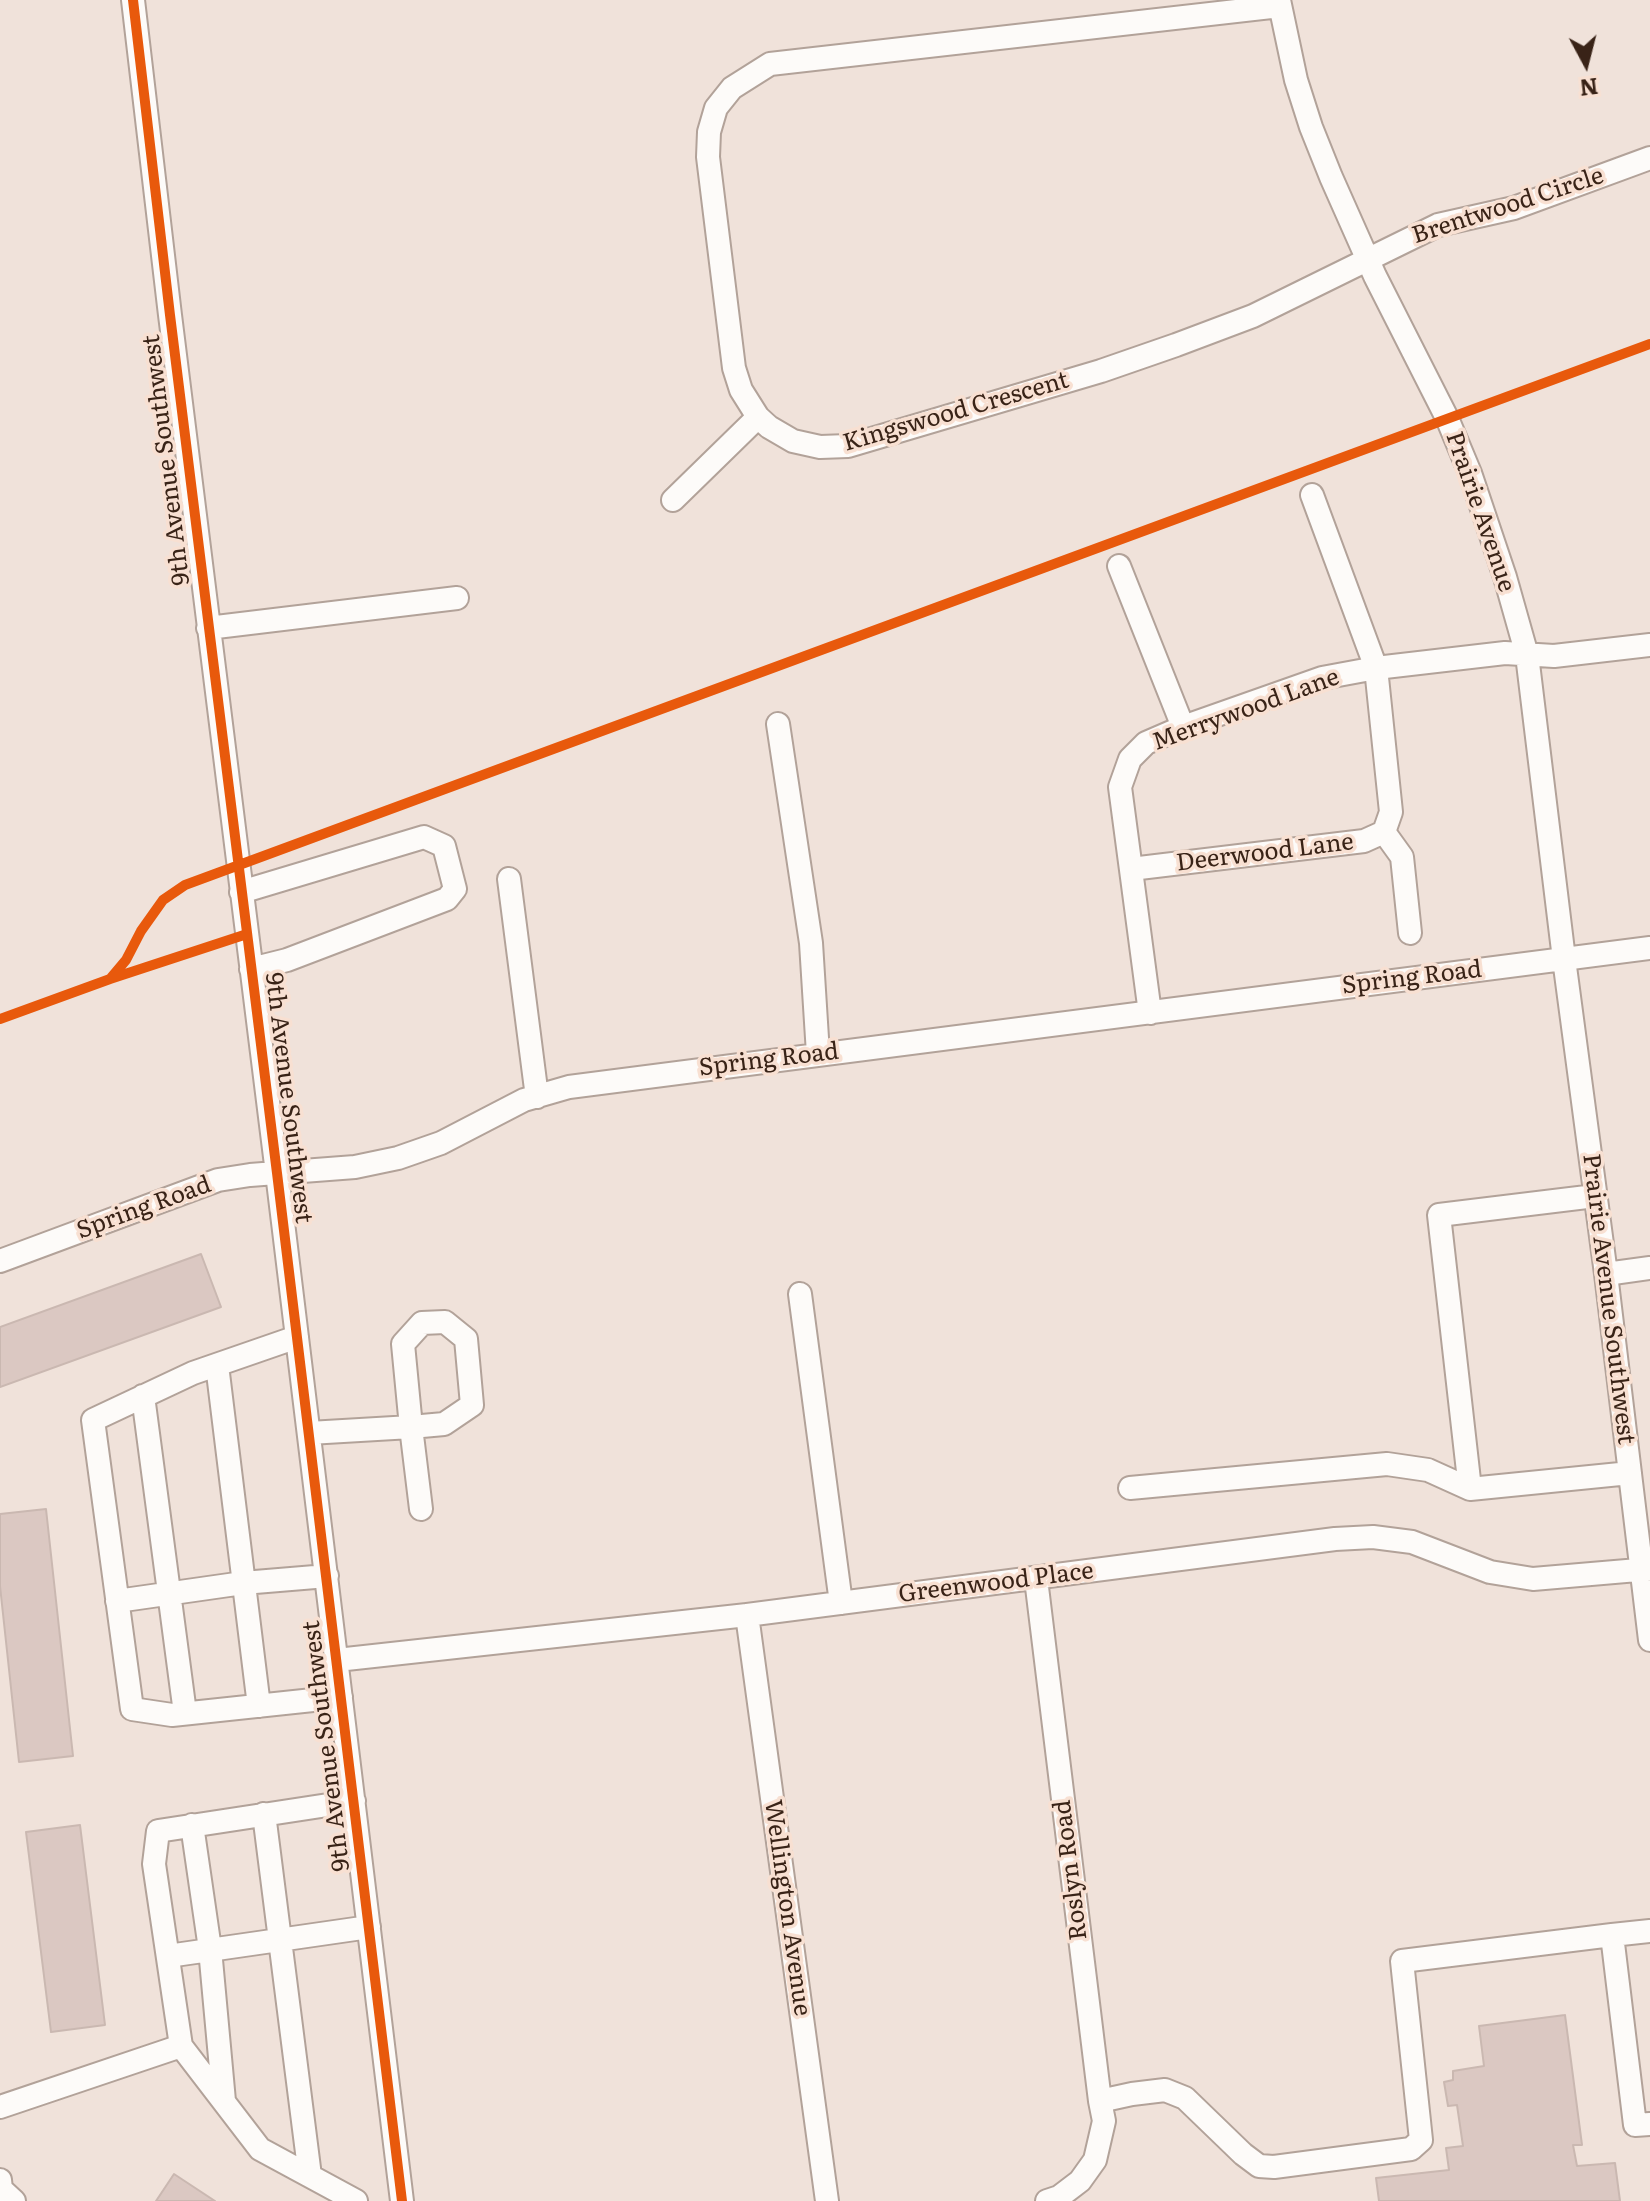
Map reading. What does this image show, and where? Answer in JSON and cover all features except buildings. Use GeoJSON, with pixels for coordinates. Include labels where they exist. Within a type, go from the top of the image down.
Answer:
{"type":"FeatureCollection","features":[{"type":"Feature","properties":{"kind":"street","name":"9th Avenue Southwest"},"geometry":{"type":"LineString","coordinates":[[133,0],[402,2201]]}},
{"type":"Feature","properties":{"kind":"street","name":"Prairie Avenue"},"geometry":{"type":"LineString","coordinates":[[1279,3],[1296,80],[1311,127],[1367,258],[1447,418],[1479,496],[1505,577],[1527,655],[1564,959]]}},
{"type":"Feature","properties":{"kind":"street","name":"Kingswood Crescent"},"geometry":{"type":"LineString","coordinates":[[1279,3],[770,64],[732,88],[716,108],[709,132],[708,157],[734,368],[741,390],[758,417],[793,441],[820,447],[848,446],[1101,371],[1176,345],[1253,316],[1367,258]]}},
{"type":"Feature","properties":{"kind":"street","name":"Brentwood Circle"},"geometry":{"type":"LineString","coordinates":[[1367,258],[1438,225],[1514,208],[1650,158]]}},
{"type":"Feature","properties":{"kind":"street"},"geometry":{"type":"LineString","coordinates":[[673,500],[758,417]]}},
{"type":"Feature","properties":{"kind":"street","name":"Deerwood Lane"},"geometry":{"type":"LineString","coordinates":[[1131,869],[1364,841],[1384,832],[1391,812],[1376,668],[1312,495]]}},
{"type":"Feature","properties":{"kind":"street"},"geometry":{"type":"LineString","coordinates":[[1119,566],[1183,727]]}},
{"type":"Feature","properties":{"kind":"street"},"geometry":{"type":"LineString","coordinates":[[208,628],[457,598]]}},
{"type":"Feature","properties":{"kind":"street","name":"Merrywood Lane"},"geometry":{"type":"LineString","coordinates":[[1150,1013],[1120,787],[1130,759],[1146,743],[1322,678],[1376,668],[1505,653],[1554,656],[1650,645]]}},
{"type":"Feature","properties":{"kind":"street"},"geometry":{"type":"LineString","coordinates":[[778,724],[811,943],[818,1054]]}},
{"type":"Feature","properties":{"kind":"street"},"geometry":{"type":"LineString","coordinates":[[1384,832],[1402,857],[1410,933]]}},
{"type":"Feature","properties":{"kind":"street"},"geometry":{"type":"LineString","coordinates":[[241,892],[424,837],[444,846],[455,889],[447,899],[287,960],[251,969]]}},
{"type":"Feature","properties":{"kind":"street"},"geometry":{"type":"LineString","coordinates":[[509,879],[537,1097]]}},
{"type":"Feature","properties":{"kind":"street","name":"Spring Road"},"geometry":{"type":"LineString","coordinates":[[0,1261],[218,1180],[355,1167],[398,1158],[441,1143],[524,1100],[569,1087],[1650,948]]}},
{"type":"Feature","properties":{"kind":"street","name":"Prairie Avenue Southwest"},"geometry":{"type":"LineString","coordinates":[[1564,959],[1630,1473],[1646,1569],[1650,1640]]}},
{"type":"Feature","properties":{"kind":"street"},"geometry":{"type":"LineString","coordinates":[[1470,1489],[1439,1215],[1595,1196]]}},
{"type":"Feature","properties":{"kind":"street"},"geometry":{"type":"LineString","coordinates":[[1606,1274],[1650,1268]]}},
{"type":"Feature","properties":{"kind":"street"},"geometry":{"type":"LineString","coordinates":[[800,1294],[841,1603]]}},
{"type":"Feature","properties":{"kind":"street"},"geometry":{"type":"LineString","coordinates":[[309,1433],[411,1427],[444,1424],[472,1405],[466,1339],[445,1322],[422,1323],[403,1344],[411,1427],[421,1509]]}},
{"type":"Feature","properties":{"kind":"street"},"geometry":{"type":"LineString","coordinates":[[297,1337],[193,1373],[93,1420],[132,1709],[172,1715],[341,1697]]}},
{"type":"Feature","properties":{"kind":"street"},"geometry":{"type":"LineString","coordinates":[[217,1365],[259,1706]]}},
{"type":"Feature","properties":{"kind":"street"},"geometry":{"type":"LineString","coordinates":[[143,1396],[185,1713]]}},
{"type":"Feature","properties":{"kind":"street"},"geometry":{"type":"LineString","coordinates":[[1130,1488],[1387,1464],[1428,1470],[1470,1489],[1630,1473]]}},
{"type":"Feature","properties":{"kind":"street","name":"Greenwood Place"},"geometry":{"type":"LineString","coordinates":[[337,1660],[747,1615],[1335,1539],[1373,1537],[1412,1542],[1490,1572],[1533,1579],[1646,1569]]}},
{"type":"Feature","properties":{"kind":"street"},"geometry":{"type":"LineString","coordinates":[[117,1601],[243,1583],[327,1576]]}},
{"type":"Feature","properties":{"kind":"street","name":"Roslyn Road"},"geometry":{"type":"LineString","coordinates":[[1036,1579],[1104,2121],[1095,2160],[1080,2181],[1059,2197],[1047,2201]]}},
{"type":"Feature","properties":{"kind":"street","name":"Wellington Avenue"},"geometry":{"type":"LineString","coordinates":[[747,1615],[827,2201]]}},
{"type":"Feature","properties":{"kind":"street"},"geometry":{"type":"LineString","coordinates":[[354,1801],[158,1831],[154,1864],[181,2046],[260,2149],[356,2201]]}},
{"type":"Feature","properties":{"kind":"street"},"geometry":{"type":"LineString","coordinates":[[264,1814],[310,2176]]}},
{"type":"Feature","properties":{"kind":"street"},"geometry":{"type":"LineString","coordinates":[[192,1825],[210,1949],[224,2102]]}},
{"type":"Feature","properties":{"kind":"street"},"geometry":{"type":"LineString","coordinates":[[168,1956],[369,1927]]}},
{"type":"Feature","properties":{"kind":"street"},"geometry":{"type":"LineString","coordinates":[[1100,2101],[1165,2090],[1185,2098],[1259,2166],[1274,2167],[1411,2149],[1421,2140],[1402,1961],[1650,1931]]}},
{"type":"Feature","properties":{"kind":"street"},"geometry":{"type":"LineString","coordinates":[[1612,1935],[1635,2125],[1650,2124]]}},
{"type":"Feature","properties":{"kind":"street"},"geometry":{"type":"LineString","coordinates":[[0,2107],[181,2046]]}},
{"type":"Feature","properties":{"kind":"cycle path"},"geometry":{"type":"LineString","coordinates":[[133,0],[402,2201]]}},
{"type":"Feature","properties":{"kind":"cycle path"},"geometry":{"type":"LineString","coordinates":[[110,979],[126,960],[141,931],[163,900],[185,885],[1650,344]]}},
{"type":"Feature","properties":{"kind":"cycle path"},"geometry":{"type":"LineString","coordinates":[[0,1019],[247,934]]}}]}
